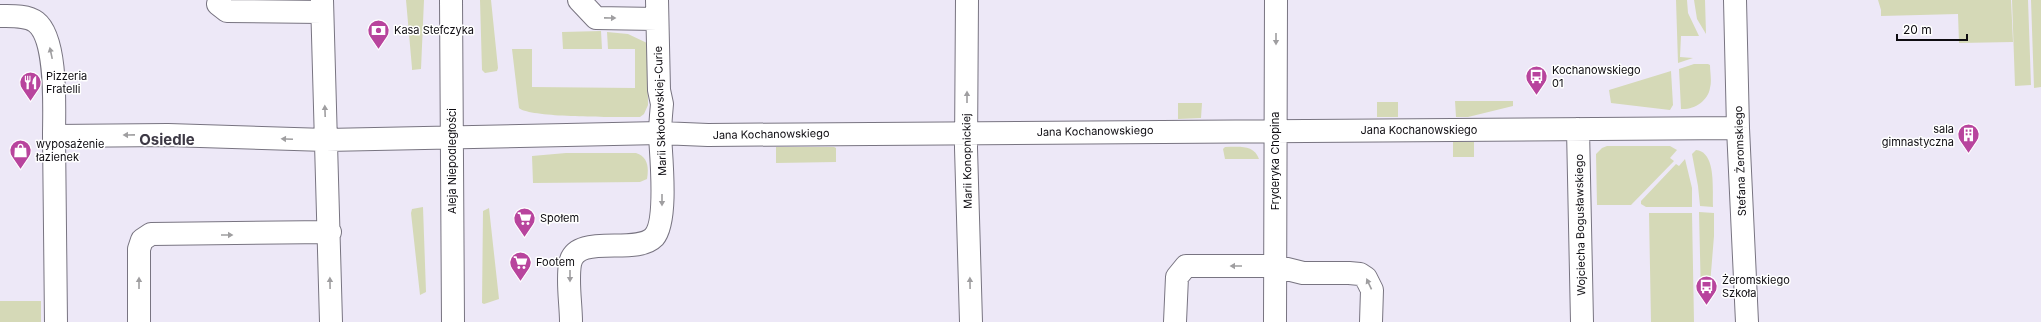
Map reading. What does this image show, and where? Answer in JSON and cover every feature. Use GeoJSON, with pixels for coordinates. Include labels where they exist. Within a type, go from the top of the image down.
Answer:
{"type":"FeatureCollection","features":[{"type":"Feature","properties":{"kind":"street","name":"Aleja Niepodległości"},"geometry":{"type":"LineString","coordinates":[[450,0],[453,136],[451,194],[452,322]]}},
{"type":"Feature","properties":{"kind":"street"},"geometry":{"type":"LineString","coordinates":[[579,0],[596,18],[657,9]]}},
{"type":"Feature","properties":{"kind":"street","name":"Marii Konopnickiej"},"geometry":{"type":"LineString","coordinates":[[967,0],[966,132],[971,322]]}},
{"type":"Feature","properties":{"kind":"street","name":"Fryderyka Chopina"},"geometry":{"type":"LineString","coordinates":[[1275,322],[1276,0]]}},
{"type":"Feature","properties":{"kind":"street","name":"Stefana Żeromskiego"},"geometry":{"type":"LineString","coordinates":[[1735,0],[1738,128],[1747,322]]}},
{"type":"Feature","properties":{"kind":"street"},"geometry":{"type":"LineString","coordinates":[[218,4],[227,11],[322,6],[328,219],[330,232],[331,322]]}},
{"type":"Feature","properties":{"kind":"street","name":"Marii Skłodowskiej-Curie"},"geometry":{"type":"LineString","coordinates":[[571,322],[570,263],[577,253],[587,248],[637,245],[646,242],[655,236],[662,216],[660,133],[662,104],[659,90],[657,9]]}},
{"type":"Feature","properties":{"kind":"street"},"geometry":{"type":"LineString","coordinates":[[0,16],[18,16],[36,22],[43,31],[52,57],[56,322]]}},
{"type":"Feature","properties":{"kind":"street","name":"Jana Kochanowskiego"},"geometry":{"type":"LineString","coordinates":[[54,136],[168,135],[326,140],[453,136],[660,133],[708,135],[966,132],[1738,128]]}},
{"type":"Feature","properties":{"kind":"street","name":"Wojciecha Bogusławskiego"},"geometry":{"type":"LineString","coordinates":[[1578,129],[1582,322]]}},
{"type":"Feature","properties":{"kind":"street"},"geometry":{"type":"LineString","coordinates":[[139,322],[139,250],[142,240],[151,234],[330,232]]}},
{"type":"Feature","properties":{"kind":"street"},"geometry":{"type":"LineString","coordinates":[[1175,322],[1177,277],[1186,266],[1275,266],[1303,273],[1349,273],[1366,278],[1372,290],[1371,322]]}},
{"type":"Feature","properties":{"kind":"green space"},"geometry":{"type":"Polygon","coordinates":[[[406,0],[424,0],[421,69],[412,70],[406,0]]]}},
{"type":"Feature","properties":{"kind":"green space"},"geometry":{"type":"Polygon","coordinates":[[[480,0],[491,0],[498,68],[497,71],[485,73],[482,70],[480,0]]]}},
{"type":"Feature","properties":{"kind":"green space"},"geometry":{"type":"Polygon","coordinates":[[[1676,0],[1687,0],[1688,13],[1699,36],[1681,36],[1680,57],[1693,58],[1678,63],[1676,0]]]}},
{"type":"Feature","properties":{"kind":"green space"},"geometry":{"type":"Polygon","coordinates":[[[1694,0],[1705,0],[1706,34],[1697,19],[1694,0]]]}},
{"type":"Feature","properties":{"kind":"green space"},"geometry":{"type":"Polygon","coordinates":[[[1878,0],[2011,0],[2013,42],[1959,43],[1958,14],[1881,16],[1878,0]]]}},
{"type":"Feature","properties":{"kind":"green space"},"geometry":{"type":"Polygon","coordinates":[[[2012,0],[2028,0],[2031,85],[2015,86],[2012,0]]]}},
{"type":"Feature","properties":{"kind":"green space"},"geometry":{"type":"Polygon","coordinates":[[[2031,0],[2041,0],[2041,87],[2034,88],[2031,0]]]}},
{"type":"Feature","properties":{"kind":"green space"},"geometry":{"type":"Polygon","coordinates":[[[601,31],[602,49],[563,49],[562,32],[601,31]]]}},
{"type":"Feature","properties":{"kind":"green space"},"geometry":{"type":"Polygon","coordinates":[[[607,32],[628,34],[647,43],[648,105],[644,114],[640,117],[596,117],[539,114],[519,108],[512,49],[532,49],[532,87],[635,88],[635,49],[608,49],[607,32]]]}},
{"type":"Feature","properties":{"kind":"green space"},"geometry":{"type":"Polygon","coordinates":[[[1694,64],[1710,65],[1711,85],[1709,93],[1700,104],[1691,108],[1681,109],[1679,69],[1694,64]]]}},
{"type":"Feature","properties":{"kind":"green space"},"geometry":{"type":"Polygon","coordinates":[[[1671,71],[1673,105],[1670,110],[1611,103],[1609,90],[1671,71]]]}},
{"type":"Feature","properties":{"kind":"green space"},"geometry":{"type":"Polygon","coordinates":[[[1455,101],[1513,101],[1513,106],[1468,117],[1456,117],[1455,101]]]}},
{"type":"Feature","properties":{"kind":"green space"},"geometry":{"type":"Polygon","coordinates":[[[1377,102],[1398,102],[1398,117],[1377,117],[1377,102]]]}},
{"type":"Feature","properties":{"kind":"green space"},"geometry":{"type":"Polygon","coordinates":[[[1178,103],[1202,103],[1201,118],[1178,119],[1178,103]]]}},
{"type":"Feature","properties":{"kind":"green space"},"geometry":{"type":"Polygon","coordinates":[[[1453,142],[1474,142],[1474,157],[1453,157],[1453,142]]]}},
{"type":"Feature","properties":{"kind":"green space"},"geometry":{"type":"Polygon","coordinates":[[[1607,146],[1670,146],[1677,150],[1670,158],[1674,161],[1631,205],[1597,205],[1596,154],[1602,148],[1607,146]]]}},
{"type":"Feature","properties":{"kind":"green space"},"geometry":{"type":"Polygon","coordinates":[[[776,147],[834,147],[836,148],[836,162],[776,163],[776,147]]]}},
{"type":"Feature","properties":{"kind":"green space"},"geometry":{"type":"Polygon","coordinates":[[[1225,147],[1245,147],[1257,154],[1259,159],[1225,159],[1223,149],[1225,147]]]}},
{"type":"Feature","properties":{"kind":"green space"},"geometry":{"type":"Polygon","coordinates":[[[1696,150],[1703,152],[1710,165],[1713,182],[1713,207],[1700,206],[1692,154],[1696,150]]]}},
{"type":"Feature","properties":{"kind":"green space"},"geometry":{"type":"Polygon","coordinates":[[[566,153],[636,153],[643,157],[647,163],[647,179],[640,182],[533,183],[532,156],[566,153]]]}},
{"type":"Feature","properties":{"kind":"green space"},"geometry":{"type":"Polygon","coordinates":[[[1685,159],[1692,188],[1692,207],[1646,207],[1641,204],[1641,201],[1676,164],[1679,166],[1685,159]]]}},
{"type":"Feature","properties":{"kind":"green space"},"geometry":{"type":"Polygon","coordinates":[[[423,207],[426,292],[420,295],[411,213],[412,209],[423,207]]]}},
{"type":"Feature","properties":{"kind":"green space"},"geometry":{"type":"Polygon","coordinates":[[[489,208],[499,299],[484,304],[482,303],[483,211],[489,208]]]}},
{"type":"Feature","properties":{"kind":"green space"},"geometry":{"type":"Polygon","coordinates":[[[1699,212],[1714,213],[1714,236],[1709,297],[1701,297],[1699,212]]]}},
{"type":"Feature","properties":{"kind":"green space"},"geometry":{"type":"Polygon","coordinates":[[[1649,213],[1692,213],[1694,322],[1651,322],[1649,213]]]}},
{"type":"Feature","properties":{"kind":"green space"},"geometry":{"type":"Polygon","coordinates":[[[0,301],[41,301],[41,322],[0,322],[0,301]]]}},
{"type":"Feature","properties":{"kind":"place","name":"Kasa Stefczyka"},"geometry":{"type":"Point","coordinates":[379,50]}},
{"type":"Feature","properties":{"kind":"place","name":"Kochanowskiego 01"},"geometry":{"type":"Point","coordinates":[1537,96]}},
{"type":"Feature","properties":{"kind":"place","name":"Pizzeria Fratelli"},"geometry":{"type":"Point","coordinates":[31,102]}},
{"type":"Feature","properties":{"kind":"place","name":"sala gimnastyczna"},"geometry":{"type":"Point","coordinates":[1969,154]}},
{"type":"Feature","properties":{"kind":"place","name":"wyposażenie łazienek"},"geometry":{"type":"Point","coordinates":[21,170]}},
{"type":"Feature","properties":{"kind":"place","name":"Społem"},"geometry":{"type":"Point","coordinates":[525,238]}},
{"type":"Feature","properties":{"kind":"place","name":"Footem"},"geometry":{"type":"Point","coordinates":[521,282]}},
{"type":"Feature","properties":{"kind":"place","name":"Żeromskiego Szkoła"},"geometry":{"type":"Point","coordinates":[1706,306]}},
{"type":"Feature","properties":{"kind":"district","name":"Osiedle"},"geometry":{"type":"Point","coordinates":[167,140]}}]}
